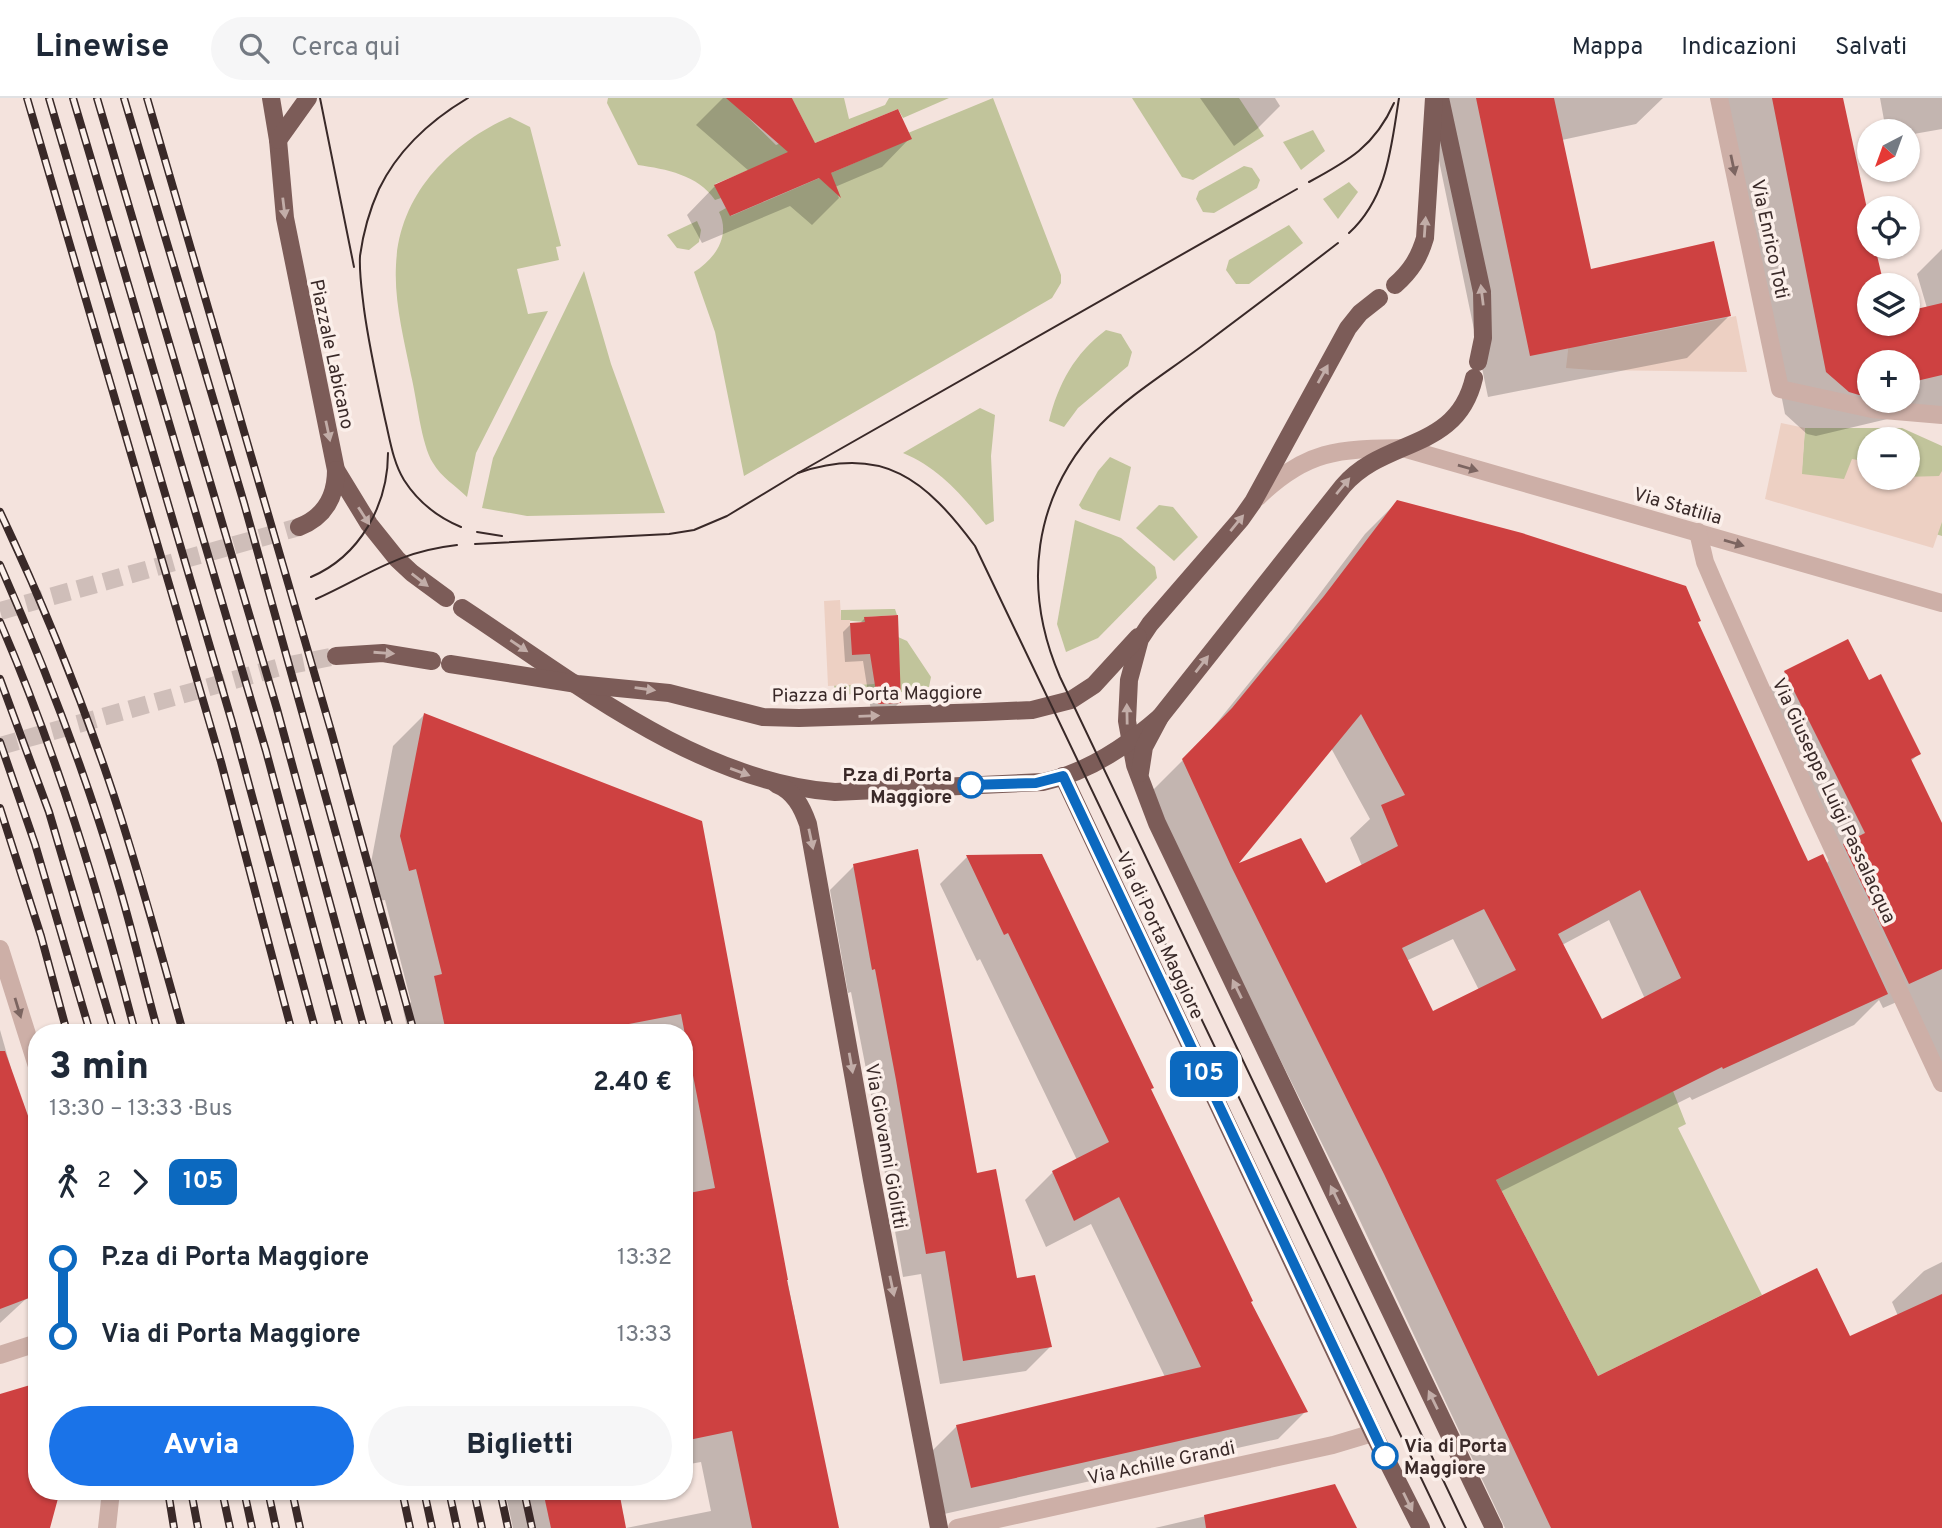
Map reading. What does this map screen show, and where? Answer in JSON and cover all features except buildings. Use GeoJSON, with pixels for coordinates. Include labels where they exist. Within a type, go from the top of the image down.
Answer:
{"type":"FeatureCollection","features":[{"type":"Feature","properties":{"kind":"main road","name":"Piazzale Labicano"},"geometry":{"type":"LineString","coordinates":[[271,98],[291,254],[336,470],[369,524],[397,559],[446,598]]}},
{"type":"Feature","properties":{"kind":"main road","name":"Piazzale Labicano"},"geometry":{"type":"LineString","coordinates":[[278,140],[283,98]]}},
{"type":"Feature","properties":{"kind":"main road"},"geometry":{"type":"LineString","coordinates":[[278,140],[308,98]]}},
{"type":"Feature","properties":{"kind":"main road"},"geometry":{"type":"LineString","coordinates":[[1395,285],[1411,270],[1425,238],[1434,98]]}},
{"type":"Feature","properties":{"kind":"main road","name":"Piazza di Porta Maggiore"},"geometry":{"type":"LineString","coordinates":[[1140,780],[1144,747],[1160,717],[1349,479],[1364,465],[1434,433],[1454,419],[1467,402],[1483,338],[1482,292],[1440,98]]}},
{"type":"Feature","properties":{"kind":"main road","name":"Piazza di Porta Maggiore"},"geometry":{"type":"LineString","coordinates":[[577,684],[669,693],[763,717],[799,718],[1032,710],[1053,706],[1084,693],[1150,624],[1241,519],[1253,502],[1348,328],[1360,313],[1379,298]]}},
{"type":"Feature","properties":{"kind":"main road"},"geometry":{"type":"LineString","coordinates":[[299,527],[315,519],[327,506],[334,491],[336,470]]}},
{"type":"Feature","properties":{"kind":"main road","name":"Piazza di Porta Maggiore"},"geometry":{"type":"LineString","coordinates":[[462,608],[577,684],[678,746],[776,784],[835,792],[1036,783],[1063,776],[1100,759],[1130,741],[1160,717]]}},
{"type":"Feature","properties":{"kind":"main road","name":"Piazza di Porta Maggiore"},"geometry":{"type":"LineString","coordinates":[[1140,780],[1127,721],[1129,680],[1134,656],[1150,624]]}},
{"type":"Feature","properties":{"kind":"main road"},"geometry":{"type":"LineString","coordinates":[[336,656],[383,653],[432,661]]}},
{"type":"Feature","properties":{"kind":"main road"},"geometry":{"type":"LineString","coordinates":[[450,664],[577,684]]}},
{"type":"Feature","properties":{"kind":"main road","name":"Via di Porta Maggiore"},"geometry":{"type":"LineString","coordinates":[[1063,776],[1420,1528]]}},
{"type":"Feature","properties":{"kind":"main road"},"geometry":{"type":"LineString","coordinates":[[1140,780],[1157,823],[1494,1528]]}},
{"type":"Feature","properties":{"kind":"main road","name":"Via Giovanni Giolitti"},"geometry":{"type":"LineString","coordinates":[[776,784],[793,795],[802,808],[811,840],[867,1154],[939,1528]]}},
{"type":"Feature","properties":{"kind":"street","name":"Via Enrico Toti"},"geometry":{"type":"LineString","coordinates":[[1719,98],[1780,389],[1872,409],[1942,415]]}},
{"type":"Feature","properties":{"kind":"street","name":"Via Statilia"},"geometry":{"type":"LineString","coordinates":[[1253,502],[1282,475],[1305,461],[1343,452],[1402,448],[1942,603]]}},
{"type":"Feature","properties":{"kind":"street","name":"Via Giuseppe Luigi Passalacqua"},"geometry":{"type":"LineString","coordinates":[[1698,532],[1713,583],[1942,1083]]}},
{"type":"Feature","properties":{"kind":"street"},"geometry":{"type":"LineString","coordinates":[[0,949],[28,1038]]}},
{"type":"Feature","properties":{"kind":"street"},"geometry":{"type":"LineString","coordinates":[[0,1355],[28,1346]]}},
{"type":"Feature","properties":{"kind":"street","name":"Via Achille Grandi"},"geometry":{"type":"LineString","coordinates":[[957,1528],[1319,1448],[1373,1433]]}},
{"type":"Feature","properties":{"kind":"street"},"geometry":{"type":"LineString","coordinates":[[107,1528],[110,1500]]}},
{"type":"Feature","properties":{"kind":"green space"},"geometry":{"type":"Polygon","coordinates":[[[608,98],[728,98],[776,145],[809,132],[792,98],[844,98],[849,119],[885,105],[889,98],[949,98],[903,118],[898,109],[715,184],[721,198],[715,200],[708,191],[691,179],[670,171],[638,165],[607,103],[608,98]]]}},
{"type":"Feature","properties":{"kind":"green space"},"geometry":{"type":"Polygon","coordinates":[[[993,98],[1061,275],[1061,283],[1052,298],[744,476],[715,332],[694,272],[708,261],[719,246],[723,230],[719,212],[726,208],[731,216],[910,139],[908,133],[993,98]]]}},
{"type":"Feature","properties":{"kind":"green space"},"geometry":{"type":"Polygon","coordinates":[[[1132,98],[1239,98],[1264,136],[1193,180],[1182,177],[1132,98]]]}},
{"type":"Feature","properties":{"kind":"green space"},"geometry":{"type":"Polygon","coordinates":[[[510,117],[530,127],[561,246],[556,247],[559,260],[517,269],[528,314],[548,311],[476,453],[467,497],[436,468],[425,445],[400,320],[396,265],[406,216],[431,175],[467,142],[510,117]]]}},
{"type":"Feature","properties":{"kind":"green space"},"geometry":{"type":"Polygon","coordinates":[[[1313,130],[1325,151],[1301,170],[1283,142],[1313,130]]]}},
{"type":"Feature","properties":{"kind":"green space"},"geometry":{"type":"Polygon","coordinates":[[[1244,166],[1252,168],[1260,180],[1257,188],[1214,213],[1203,212],[1196,199],[1199,191],[1244,166]]]}},
{"type":"Feature","properties":{"kind":"green space"},"geometry":{"type":"Polygon","coordinates":[[[1349,182],[1358,192],[1338,219],[1323,199],[1349,182]]]}},
{"type":"Feature","properties":{"kind":"green space"},"geometry":{"type":"Polygon","coordinates":[[[697,221],[701,230],[699,242],[689,250],[677,248],[667,235],[697,221]]]}},
{"type":"Feature","properties":{"kind":"green space"},"geometry":{"type":"Polygon","coordinates":[[[1289,225],[1303,243],[1249,284],[1236,284],[1226,270],[1229,260],[1289,225]]]}},
{"type":"Feature","properties":{"kind":"green space"},"geometry":{"type":"Polygon","coordinates":[[[584,271],[611,364],[665,513],[527,516],[482,508],[493,458],[584,271]]]}},
{"type":"Feature","properties":{"kind":"green space"},"geometry":{"type":"Polygon","coordinates":[[[1106,330],[1121,334],[1132,352],[1128,366],[1078,408],[1064,427],[1049,421],[1057,394],[1069,370],[1085,349],[1106,330]]]}},
{"type":"Feature","properties":{"kind":"green space"},"geometry":{"type":"Polygon","coordinates":[[[980,408],[995,415],[991,456],[994,521],[986,525],[939,474],[903,453],[980,408]]]}},
{"type":"Feature","properties":{"kind":"green space"},"geometry":{"type":"Polygon","coordinates":[[[1805,428],[1857,428],[1857,490],[1920,490],[1920,436],[1942,446],[1942,536],[1800,493],[1805,428]]]}},
{"type":"Feature","properties":{"kind":"green space"},"geometry":{"type":"Polygon","coordinates":[[[1110,457],[1131,467],[1120,521],[1082,509],[1079,505],[1098,471],[1110,457]]]}},
{"type":"Feature","properties":{"kind":"green space"},"geometry":{"type":"Polygon","coordinates":[[[1159,505],[1173,507],[1198,537],[1174,561],[1136,528],[1159,505]]]}},
{"type":"Feature","properties":{"kind":"green space"},"geometry":{"type":"Polygon","coordinates":[[[1075,520],[1121,538],[1155,567],[1157,578],[1098,638],[1066,652],[1057,624],[1075,520]]]}},
{"type":"Feature","properties":{"kind":"green space"},"geometry":{"type":"Polygon","coordinates":[[[895,609],[897,615],[865,617],[865,622],[841,620],[841,610],[895,609]]]}},
{"type":"Feature","properties":{"kind":"green space"},"geometry":{"type":"Polygon","coordinates":[[[898,637],[907,641],[931,677],[929,687],[922,691],[835,695],[834,685],[874,684],[898,637]]]}},
{"type":"Feature","properties":{"kind":"green space"},"geometry":{"type":"Polygon","coordinates":[[[1673,1091],[1686,1124],[1678,1128],[1762,1295],[1598,1376],[1496,1180],[1673,1091]]]}},
{"type":"Feature","properties":{"kind":"shaded area"},"geometry":{"type":"Polygon","coordinates":[[[1736,316],[1747,372],[1566,368],[1569,342],[1589,345],[1736,316]]]}},
{"type":"Feature","properties":{"kind":"shaded area"},"geometry":{"type":"Polygon","coordinates":[[[1781,423],[1805,428],[1802,474],[1844,479],[1852,459],[1857,460],[1857,490],[1920,490],[1920,477],[1939,476],[1942,471],[1942,522],[1933,548],[1765,499],[1781,423]]]}},
{"type":"Feature","properties":{"kind":"shaded area"},"geometry":{"type":"Polygon","coordinates":[[[840,600],[841,620],[850,620],[852,655],[896,653],[874,684],[828,686],[824,601],[840,600]]]}},
{"type":"Feature","properties":{"kind":"tunnel"},"geometry":{"type":"LineString","coordinates":[[0,611],[299,527]]}},
{"type":"Feature","properties":{"kind":"tunnel"},"geometry":{"type":"LineString","coordinates":[[0,746],[280,667],[336,656]]}},
{"type":"Feature","properties":{"kind":"tram line"},"geometry":{"type":"LineString","coordinates":[[320,98],[354,267]]}},
{"type":"Feature","properties":{"kind":"tram line"},"geometry":{"type":"LineString","coordinates":[[461,527],[436,514],[422,502],[409,488],[397,466],[371,350],[364,309],[360,256],[370,213],[379,189],[396,161],[429,126],[468,98]]}},
{"type":"Feature","properties":{"kind":"tram line"},"geometry":{"type":"LineString","coordinates":[[1349,233],[1362,219],[1380,187],[1390,153],[1399,98]]}},
{"type":"Feature","properties":{"kind":"tram line"},"geometry":{"type":"LineString","coordinates":[[1309,182],[1359,151],[1378,131],[1394,103]]}},
{"type":"Feature","properties":{"kind":"tram line"},"geometry":{"type":"LineString","coordinates":[[475,544],[669,534],[694,530],[727,516],[1297,189]]}},
{"type":"Feature","properties":{"kind":"tram line"},"geometry":{"type":"LineString","coordinates":[[1338,243],[1124,403],[1100,425],[1077,453],[1060,482],[1047,513],[1040,545],[1038,578],[1041,611],[1048,644],[1060,677],[1466,1528]]}},
{"type":"Feature","properties":{"kind":"tram line"},"geometry":{"type":"LineString","coordinates":[[311,577],[344,556],[368,527],[383,491],[388,453]]}},
{"type":"Feature","properties":{"kind":"tram line"},"geometry":{"type":"LineString","coordinates":[[798,473],[828,465],[855,463],[878,466],[900,474],[920,486],[939,503],[975,546],[1445,1528]]}},
{"type":"Feature","properties":{"kind":"tram line"},"geometry":{"type":"LineString","coordinates":[[477,532],[502,536]]}},
{"type":"Feature","properties":{"kind":"tram line"},"geometry":{"type":"LineString","coordinates":[[316,599],[400,559],[457,545]]}},
{"type":"Feature","properties":{"kind":"railway"},"geometry":{"type":"LineString","coordinates":[[27,98],[221,762],[290,1024]]}},
{"type":"Feature","properties":{"kind":"railway"},"geometry":{"type":"LineString","coordinates":[[49,98],[232,722],[314,1024]]}},
{"type":"Feature","properties":{"kind":"railway"},"geometry":{"type":"LineString","coordinates":[[73,98],[266,751],[339,1024]]}},
{"type":"Feature","properties":{"kind":"railway"},"geometry":{"type":"LineString","coordinates":[[97,98],[277,709],[363,1024]]}},
{"type":"Feature","properties":{"kind":"railway"},"geometry":{"type":"LineString","coordinates":[[124,98],[244,503],[389,1024]]}},
{"type":"Feature","properties":{"kind":"railway"},"geometry":{"type":"LineString","coordinates":[[147,98],[332,734],[412,1024]]}},
{"type":"Feature","properties":{"kind":"railway"},"geometry":{"type":"LineString","coordinates":[[0,512],[61,651],[101,757],[141,882],[181,1024]]}},
{"type":"Feature","properties":{"kind":"railway"},"geometry":{"type":"LineString","coordinates":[[0,565],[33,642],[92,799],[156,1024]]}},
{"type":"Feature","properties":{"kind":"railway"},"geometry":{"type":"LineString","coordinates":[[0,622],[40,722],[75,824],[133,1024]]}},
{"type":"Feature","properties":{"kind":"railway"},"geometry":{"type":"LineString","coordinates":[[0,679],[49,812],[112,1024]]}},
{"type":"Feature","properties":{"kind":"railway"},"geometry":{"type":"LineString","coordinates":[[0,742],[35,844],[88,1024]]}},
{"type":"Feature","properties":{"kind":"railway"},"geometry":{"type":"LineString","coordinates":[[0,808],[41,936],[65,1024]]}},
{"type":"Feature","properties":{"kind":"railway"},"geometry":{"type":"LineString","coordinates":[[169,1500],[174,1528]]}},
{"type":"Feature","properties":{"kind":"railway"},"geometry":{"type":"LineString","coordinates":[[193,1500],[198,1528]]}},
{"type":"Feature","properties":{"kind":"railway"},"geometry":{"type":"LineString","coordinates":[[224,1500],[230,1528]]}},
{"type":"Feature","properties":{"kind":"railway"},"geometry":{"type":"LineString","coordinates":[[246,1500],[252,1528]]}},
{"type":"Feature","properties":{"kind":"railway"},"geometry":{"type":"LineString","coordinates":[[270,1500],[276,1528]]}},
{"type":"Feature","properties":{"kind":"railway"},"geometry":{"type":"LineString","coordinates":[[294,1500],[300,1528]]}},
{"type":"Feature","properties":{"kind":"railway"},"geometry":{"type":"LineString","coordinates":[[404,1500],[410,1528]]}},
{"type":"Feature","properties":{"kind":"railway"},"geometry":{"type":"LineString","coordinates":[[426,1500],[432,1528]]}},
{"type":"Feature","properties":{"kind":"railway"},"geometry":{"type":"LineString","coordinates":[[451,1500],[457,1528]]}},
{"type":"Feature","properties":{"kind":"railway"},"geometry":{"type":"LineString","coordinates":[[476,1500],[482,1528]]}},
{"type":"Feature","properties":{"kind":"railway"},"geometry":{"type":"LineString","coordinates":[[502,1500],[508,1528]]}},
{"type":"Feature","properties":{"kind":"railway"},"geometry":{"type":"LineString","coordinates":[[526,1500],[532,1528]]}},
{"type":"Feature","properties":{"kind":"bus line","name":"105"},"geometry":{"type":"LineString","coordinates":[[971,785],[1036,783],[1063,776],[1385,1456]]}},
{"type":"Feature","properties":{"kind":"place","name":"P.za di Porta Maggiore"},"geometry":{"type":"Point","coordinates":[971,785]}},
{"type":"Feature","properties":{"kind":"place","name":"Via di Porta Maggiore"},"geometry":{"type":"Point","coordinates":[1385,1456]}}]}
